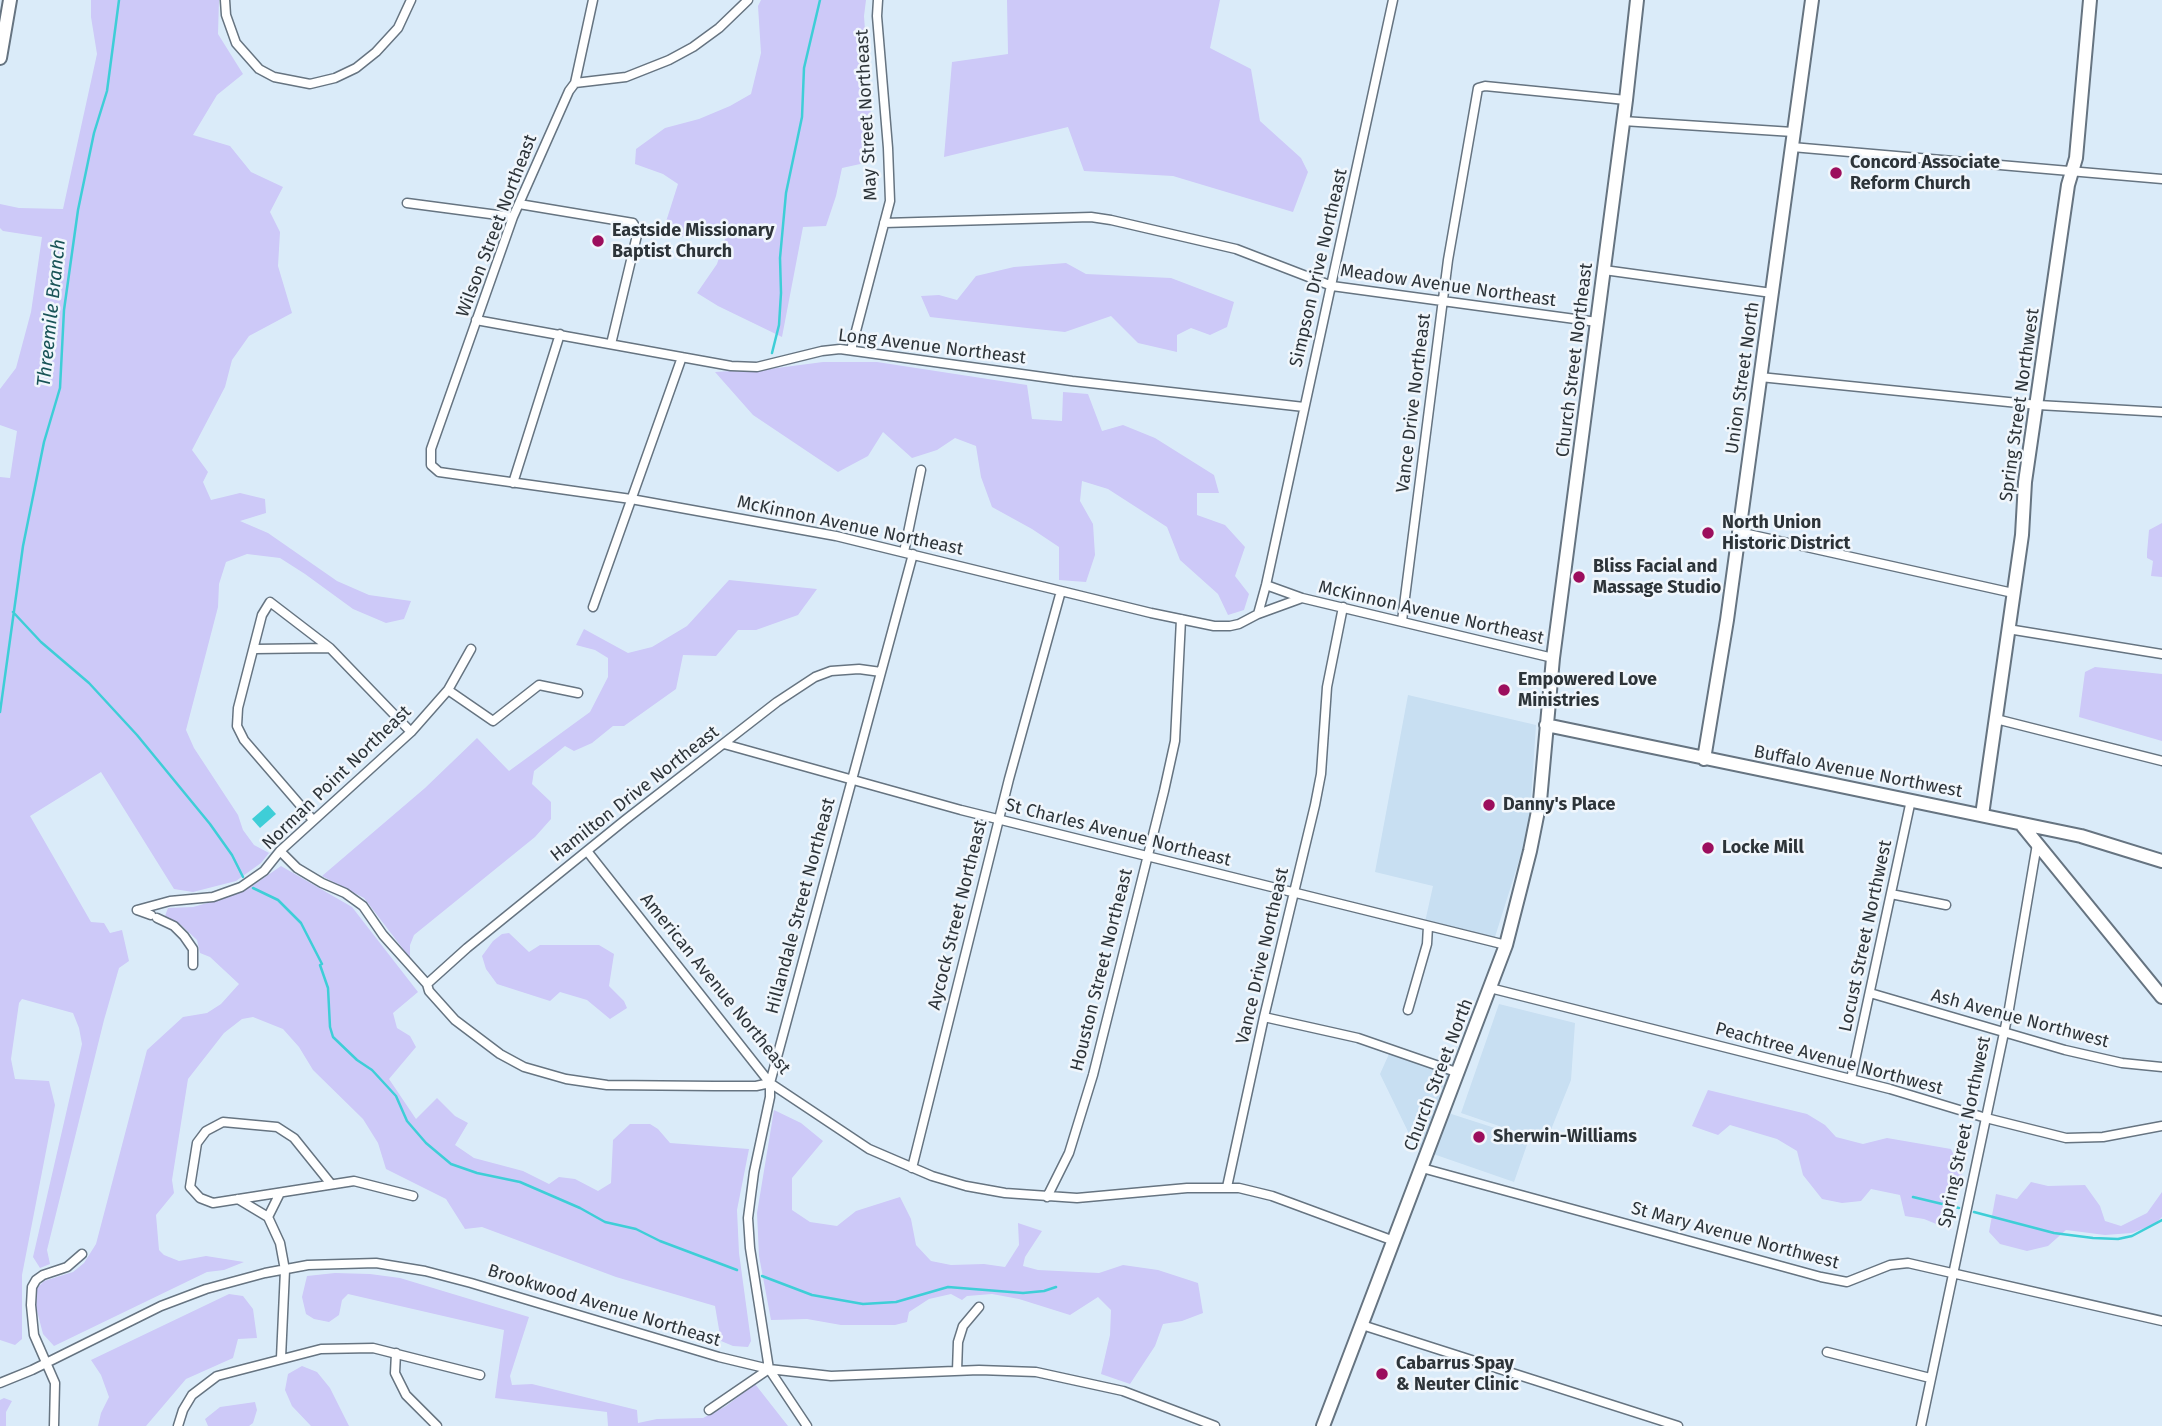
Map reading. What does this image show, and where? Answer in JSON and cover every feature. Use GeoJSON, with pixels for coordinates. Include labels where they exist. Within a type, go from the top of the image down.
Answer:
{"type":"FeatureCollection","features":[{"type":"Feature","properties":{"kind":"street"},"geometry":{"type":"LineString","coordinates":[[0,58],[10,0]]}},
{"type":"Feature","properties":{"kind":"street"},"geometry":{"type":"LineString","coordinates":[[225,0],[229,28],[243,54],[259,69],[274,77],[310,84],[335,78],[356,68],[376,52],[393,35],[411,0]]}},
{"type":"Feature","properties":{"kind":"street","name":"Wilson Street Northeast"},"geometry":{"type":"LineString","coordinates":[[431,465],[430,449],[513,217],[575,83],[593,0]]}},
{"type":"Feature","properties":{"kind":"street"},"geometry":{"type":"LineString","coordinates":[[575,83],[626,77],[668,60],[693,47],[719,28],[748,0]]}},
{"type":"Feature","properties":{"kind":"street","name":"May Street Northeast"},"geometry":{"type":"LineString","coordinates":[[850,350],[884,223],[890,188],[878,0]]}},
{"type":"Feature","properties":{"kind":"street","name":"Simpson Drive Northeast"},"geometry":{"type":"LineString","coordinates":[[1266,584],[1393,0]]}},
{"type":"Feature","properties":{"kind":"street","name":"Church Street Northeast"},"geometry":{"type":"LineString","coordinates":[[1546,725],[1637,0]]}},
{"type":"Feature","properties":{"kind":"street","name":"Union Street North"},"geometry":{"type":"LineString","coordinates":[[1704,760],[1739,533],[1812,0]]}},
{"type":"Feature","properties":{"kind":"street","name":"Spring Street Northwest"},"geometry":{"type":"LineString","coordinates":[[1982,815],[2022,535],[2025,482],[2068,186],[2076,158],[2090,0]]}},
{"type":"Feature","properties":{"kind":"street","name":"Vance Drive Northeast"},"geometry":{"type":"LineString","coordinates":[[1402,621],[1448,260],[1478,88],[1485,86],[1626,100]]}},
{"type":"Feature","properties":{"kind":"street"},"geometry":{"type":"LineString","coordinates":[[1623,121],[1793,132]]}},
{"type":"Feature","properties":{"kind":"street"},"geometry":{"type":"LineString","coordinates":[[1791,147],[2162,180]]}},
{"type":"Feature","properties":{"kind":"street"},"geometry":{"type":"LineString","coordinates":[[407,202],[513,217]]}},
{"type":"Feature","properties":{"kind":"street"},"geometry":{"type":"LineString","coordinates":[[519,204],[633,223],[638,231],[611,344]]}},
{"type":"Feature","properties":{"kind":"street","name":"Meadow Avenue Northeast"},"geometry":{"type":"LineString","coordinates":[[884,223],[1091,217],[1236,249],[1332,286],[1597,322]]}},
{"type":"Feature","properties":{"kind":"street"},"geometry":{"type":"LineString","coordinates":[[1604,270],[1772,293]]}},
{"type":"Feature","properties":{"kind":"street","name":"Long Avenue Northeast"},"geometry":{"type":"LineString","coordinates":[[476,320],[731,366],[757,367],[822,351],[850,350],[1072,381],[1304,407]]}},
{"type":"Feature","properties":{"kind":"street"},"geometry":{"type":"LineString","coordinates":[[513,483],[560,334]]}},
{"type":"Feature","properties":{"kind":"street"},"geometry":{"type":"LineString","coordinates":[[593,607],[682,358]]}},
{"type":"Feature","properties":{"kind":"street"},"geometry":{"type":"LineString","coordinates":[[1760,377],[2038,405],[2162,412]]}},
{"type":"Feature","properties":{"kind":"street","name":"McKinnon Avenue Northeast"},"geometry":{"type":"LineString","coordinates":[[431,465],[439,472],[631,499],[759,521],[909,553],[1214,626],[1239,624],[1302,598]]}},
{"type":"Feature","properties":{"kind":"street","name":"Hillandale Street Northeast"},"geometry":{"type":"LineString","coordinates":[[807,1426],[769,1369],[750,1248],[748,1218],[754,1172],[770,1097],[770,1083],[881,672],[909,553],[921,470]]}},
{"type":"Feature","properties":{"kind":"street"},"geometry":{"type":"LineString","coordinates":[[1739,533],[2013,593]]}},
{"type":"Feature","properties":{"kind":"street"},"geometry":{"type":"LineString","coordinates":[[1258,614],[1266,584]]}},
{"type":"Feature","properties":{"kind":"street","name":"McKinnon Avenue Northeast"},"geometry":{"type":"LineString","coordinates":[[1266,584],[1302,598],[1553,658]]}},
{"type":"Feature","properties":{"kind":"street","name":"Aycock Street Northeast"},"geometry":{"type":"LineString","coordinates":[[912,1168],[999,819],[1061,591]]}},
{"type":"Feature","properties":{"kind":"street"},"geometry":{"type":"LineString","coordinates":[[313,820],[244,740],[237,726],[238,708],[262,615],[270,603],[330,648],[411,732]]}},
{"type":"Feature","properties":{"kind":"street","name":"Vance Drive Northeast"},"geometry":{"type":"LineString","coordinates":[[1227,1187],[1321,774],[1327,687],[1343,607]]}},
{"type":"Feature","properties":{"kind":"street","name":"Houston Street Northeast"},"geometry":{"type":"LineString","coordinates":[[1047,1197],[1069,1153],[1093,1075],[1175,741],[1181,619]]}},
{"type":"Feature","properties":{"kind":"street"},"geometry":{"type":"LineString","coordinates":[[2008,628],[2162,654]]}},
{"type":"Feature","properties":{"kind":"street"},"geometry":{"type":"LineString","coordinates":[[255,649],[330,648]]}},
{"type":"Feature","properties":{"kind":"street","name":"Norman Point Northeast"},"geometry":{"type":"LineString","coordinates":[[193,965],[193,949],[174,926],[137,910],[170,901],[213,897],[241,887],[264,871],[280,850],[411,732],[448,690],[471,649]]}},
{"type":"Feature","properties":{"kind":"street","name":"Hamilton Drive Northeast"},"geometry":{"type":"LineString","coordinates":[[427,984],[467,948],[587,851],[778,702],[816,677],[841,670],[881,672]]}},
{"type":"Feature","properties":{"kind":"street"},"geometry":{"type":"LineString","coordinates":[[448,690],[493,721],[539,685],[578,693]]}},
{"type":"Feature","properties":{"kind":"street"},"geometry":{"type":"LineString","coordinates":[[1996,719],[2162,761]]}},
{"type":"Feature","properties":{"kind":"street","name":"Buffalo Avenue Northwest"},"geometry":{"type":"LineString","coordinates":[[1546,725],[1704,760],[2081,836],[2162,861]]}},
{"type":"Feature","properties":{"kind":"street","name":"Church Street North"},"geometry":{"type":"LineString","coordinates":[[1323,1426],[1506,945],[1540,801],[1546,725]]}},
{"type":"Feature","properties":{"kind":"street","name":"St Charles Avenue Northeast"},"geometry":{"type":"LineString","coordinates":[[724,744],[999,819],[1506,945]]}},
{"type":"Feature","properties":{"kind":"street","name":"Locust Street Northwest"},"geometry":{"type":"LineString","coordinates":[[1851,1079],[1911,800]]}},
{"type":"Feature","properties":{"kind":"street"},"geometry":{"type":"LineString","coordinates":[[2021,824],[2162,996]]}},
{"type":"Feature","properties":{"kind":"street","name":"Spring Street Northwest"},"geometry":{"type":"LineString","coordinates":[[1921,1426],[2004,1032],[2037,844]]}},
{"type":"Feature","properties":{"kind":"street"},"geometry":{"type":"LineString","coordinates":[[280,850],[297,868],[322,883],[345,892],[363,906],[442,1006],[500,1054],[537,1071],[566,1079],[607,1085],[757,1086],[770,1083]]}},
{"type":"Feature","properties":{"kind":"street","name":"American Avenue Northeast"},"geometry":{"type":"LineString","coordinates":[[587,851],[770,1083],[869,1149],[912,1168],[966,1186],[1047,1197],[1077,1198],[1227,1187],[1272,1196],[1394,1241]]}},
{"type":"Feature","properties":{"kind":"street"},"geometry":{"type":"LineString","coordinates":[[1891,894],[1946,905]]}},
{"type":"Feature","properties":{"kind":"street"},"geometry":{"type":"LineString","coordinates":[[1408,1010],[1427,944],[1428,926]]}},
{"type":"Feature","properties":{"kind":"street","name":"Peachtree Avenue Northwest"},"geometry":{"type":"LineString","coordinates":[[1490,988],[1851,1079],[2066,1138],[2102,1137],[2162,1126]]}},
{"type":"Feature","properties":{"kind":"street","name":"Ash Avenue Northwest"},"geometry":{"type":"LineString","coordinates":[[1870,993],[2111,1060],[2162,1067]]}},
{"type":"Feature","properties":{"kind":"street"},"geometry":{"type":"LineString","coordinates":[[1264,1017],[1358,1038],[1459,1073]]}},
{"type":"Feature","properties":{"kind":"street"},"geometry":{"type":"LineString","coordinates":[[331,1184],[294,1138],[277,1127],[223,1122],[206,1131],[197,1143],[190,1187],[200,1198],[213,1203],[354,1181],[413,1196]]}},
{"type":"Feature","properties":{"kind":"street","name":"St Mary Avenue Northwest"},"geometry":{"type":"LineString","coordinates":[[1422,1168],[1821,1277],[1854,1281],[1898,1263],[2162,1321]]}},
{"type":"Feature","properties":{"kind":"street"},"geometry":{"type":"LineString","coordinates":[[268,1217],[280,1193]]}},
{"type":"Feature","properties":{"kind":"street"},"geometry":{"type":"LineString","coordinates":[[238,1199],[268,1217],[280,1243],[285,1270],[281,1358]]}},
{"type":"Feature","properties":{"kind":"street"},"geometry":{"type":"LineString","coordinates":[[54,1426],[55,1384],[34,1335],[32,1287],[36,1280],[67,1267],[82,1254]]}},
{"type":"Feature","properties":{"kind":"street","name":"Brookwood Avenue Northeast"},"geometry":{"type":"LineString","coordinates":[[0,1383],[47,1363],[161,1306],[206,1289],[308,1265],[376,1263],[425,1271],[719,1357],[769,1369],[831,1376],[997,1370],[1036,1372],[1123,1391],[1215,1426]]}},
{"type":"Feature","properties":{"kind":"street"},"geometry":{"type":"LineString","coordinates":[[957,1371],[958,1342],[963,1326],[979,1307]]}},
{"type":"Feature","properties":{"kind":"street"},"geometry":{"type":"LineString","coordinates":[[1362,1325],[1678,1426]]}},
{"type":"Feature","properties":{"kind":"street"},"geometry":{"type":"LineString","coordinates":[[178,1426],[187,1402],[201,1387],[229,1371],[321,1349],[356,1347],[396,1353],[480,1374]]}},
{"type":"Feature","properties":{"kind":"street"},"geometry":{"type":"LineString","coordinates":[[1827,1352],[1930,1378]]}},
{"type":"Feature","properties":{"kind":"street"},"geometry":{"type":"LineString","coordinates":[[396,1353],[395,1373],[406,1395],[437,1426]]}},
{"type":"Feature","properties":{"kind":"street"},"geometry":{"type":"LineString","coordinates":[[709,1410],[769,1369]]}},
{"type":"Feature","properties":{"kind":"shaded area"},"geometry":{"type":"Polygon","coordinates":[[[91,0],[219,0],[218,34],[243,74],[217,95],[193,135],[230,146],[251,172],[283,187],[270,212],[280,232],[278,266],[292,313],[249,336],[232,360],[225,387],[192,450],[208,472],[203,482],[211,500],[240,493],[265,499],[266,513],[240,521],[268,533],[337,581],[369,595],[411,601],[404,619],[386,623],[353,609],[280,558],[247,554],[226,562],[219,584],[218,607],[186,730],[194,748],[238,815],[243,830],[254,845],[269,853],[261,863],[236,881],[193,892],[174,889],[101,772],[30,816],[91,922],[104,923],[110,933],[122,930],[129,961],[119,968],[104,1020],[47,1250],[50,1264],[40,1268],[33,1257],[82,1044],[73,1013],[22,999],[19,1003],[11,1059],[15,1079],[49,1081],[55,1105],[22,1275],[22,1339],[15,1345],[0,1340],[0,477],[10,478],[17,431],[0,425],[0,389],[16,368],[31,312],[42,237],[3,231],[0,228],[0,204],[19,208],[63,209],[97,54],[91,0]]]}},
{"type":"Feature","properties":{"kind":"shaded area"},"geometry":{"type":"Polygon","coordinates":[[[761,0],[866,0],[864,16],[874,161],[842,168],[826,226],[803,227],[782,337],[697,293],[717,264],[727,233],[698,224],[683,237],[664,228],[678,184],[663,174],[635,164],[636,149],[665,128],[699,119],[751,94],[761,53],[758,6],[761,0]]]}},
{"type":"Feature","properties":{"kind":"shaded area"},"geometry":{"type":"Polygon","coordinates":[[[1007,0],[1220,0],[1210,48],[1251,69],[1260,121],[1301,158],[1308,172],[1293,212],[1173,176],[1084,171],[1068,127],[944,157],[952,62],[1008,54],[1007,0]]]}},
{"type":"Feature","properties":{"kind":"shaded area"},"geometry":{"type":"Polygon","coordinates":[[[1066,263],[1086,274],[1171,278],[1234,302],[1227,327],[1210,335],[1191,328],[1177,335],[1177,352],[1138,343],[1111,316],[1065,332],[930,317],[921,296],[939,295],[957,300],[976,276],[1014,267],[1066,263]]]}},
{"type":"Feature","properties":{"kind":"shaded area"},"geometry":{"type":"Polygon","coordinates":[[[823,362],[877,362],[1027,385],[1032,419],[1062,421],[1063,392],[1088,394],[1102,431],[1123,425],[1155,438],[1214,475],[1219,493],[1197,493],[1197,515],[1225,525],[1245,547],[1235,576],[1249,594],[1244,610],[1228,615],[1218,594],[1180,560],[1167,527],[1108,489],[1082,481],[1080,501],[1093,524],[1095,555],[1086,582],[1059,580],[1059,547],[992,507],[981,477],[976,446],[955,438],[937,450],[912,458],[883,432],[868,456],[838,472],[753,415],[715,372],[823,362]]]}},
{"type":"Feature","properties":{"kind":"shaded area"},"geometry":{"type":"Polygon","coordinates":[[[2162,523],[2162,577],[2151,576],[2153,561],[2147,558],[2149,530],[2162,523]]]}},
{"type":"Feature","properties":{"kind":"shaded area"},"geometry":{"type":"Polygon","coordinates":[[[729,580],[817,589],[798,615],[756,630],[738,630],[716,656],[683,655],[676,689],[624,726],[613,726],[592,743],[574,751],[565,746],[534,771],[532,784],[551,802],[551,819],[535,837],[414,935],[410,945],[410,958],[364,898],[322,876],[425,788],[477,738],[509,771],[590,712],[608,677],[608,658],[595,650],[576,645],[584,629],[628,653],[652,647],[687,626],[729,580]]]}},
{"type":"Feature","properties":{"kind":"shaded area"},"geometry":{"type":"Polygon","coordinates":[[[2095,667],[2162,674],[2162,741],[2079,717],[2085,672],[2095,667]]]}},
{"type":"Feature","properties":{"kind":"shaded area"},"geometry":{"type":"Polygon","coordinates":[[[1408,695],[1536,725],[1529,829],[1494,940],[1425,922],[1433,886],[1375,872],[1408,695]]]}},
{"type":"Feature","properties":{"kind":"shaded area"},"geometry":{"type":"Polygon","coordinates":[[[281,866],[352,907],[418,992],[393,1013],[397,1028],[410,1036],[416,1047],[389,1079],[416,1119],[437,1098],[455,1116],[468,1123],[455,1145],[474,1158],[523,1171],[549,1184],[559,1177],[575,1179],[598,1191],[611,1183],[613,1140],[630,1124],[650,1124],[670,1143],[749,1149],[737,1210],[739,1253],[751,1341],[748,1347],[733,1346],[721,1341],[715,1306],[616,1277],[482,1227],[465,1229],[446,1199],[386,1169],[378,1143],[363,1119],[313,1070],[299,1047],[283,1029],[253,1017],[242,1019],[224,1033],[188,1079],[172,1180],[174,1193],[156,1215],[159,1250],[164,1255],[179,1261],[206,1256],[244,1262],[224,1270],[207,1272],[54,1346],[43,1334],[36,1307],[37,1288],[44,1281],[73,1272],[84,1263],[96,1244],[147,1050],[183,1017],[207,1013],[221,1004],[239,984],[210,957],[200,953],[197,940],[181,925],[165,916],[168,908],[193,907],[229,897],[281,866]]]}},
{"type":"Feature","properties":{"kind":"shaded area"},"geometry":{"type":"Polygon","coordinates":[[[509,933],[529,952],[540,945],[599,945],[614,954],[609,986],[624,1001],[627,1008],[610,1019],[587,1000],[560,992],[550,1001],[497,984],[486,969],[482,956],[493,941],[502,934],[509,933]]]}},
{"type":"Feature","properties":{"kind":"shaded area"},"geometry":{"type":"Polygon","coordinates":[[[1499,1004],[1575,1023],[1571,1080],[1546,1142],[1461,1113],[1499,1004]]]}},
{"type":"Feature","properties":{"kind":"shaded area"},"geometry":{"type":"Polygon","coordinates":[[[1389,1054],[1451,1074],[1439,1110],[1529,1139],[1514,1182],[1416,1148],[1380,1074],[1389,1054]]]}},
{"type":"Feature","properties":{"kind":"shaded area"},"geometry":{"type":"Polygon","coordinates":[[[1708,1090],[1807,1114],[1825,1125],[1836,1137],[1863,1144],[1887,1138],[1951,1149],[1962,1172],[1951,1230],[1924,1219],[1905,1216],[1900,1195],[1871,1189],[1861,1201],[1842,1203],[1822,1199],[1803,1175],[1797,1151],[1777,1139],[1730,1125],[1718,1135],[1692,1126],[1708,1090]]]}},
{"type":"Feature","properties":{"kind":"shaded area"},"geometry":{"type":"Polygon","coordinates":[[[774,1110],[801,1123],[823,1141],[792,1178],[792,1210],[810,1222],[837,1226],[856,1211],[900,1197],[911,1219],[916,1245],[931,1261],[951,1265],[984,1264],[1005,1267],[1019,1245],[1018,1223],[1042,1231],[1025,1257],[1023,1266],[1038,1270],[1099,1273],[1123,1265],[1158,1270],[1198,1283],[1203,1313],[1182,1321],[1163,1324],[1155,1346],[1130,1384],[1101,1374],[1110,1335],[1111,1310],[1098,1297],[1070,1315],[1019,1299],[992,1294],[967,1296],[962,1300],[951,1294],[929,1299],[909,1312],[907,1322],[895,1325],[841,1325],[807,1319],[771,1320],[759,1256],[757,1213],[774,1110]]]}},
{"type":"Feature","properties":{"kind":"shaded area"},"geometry":{"type":"Polygon","coordinates":[[[2031,1182],[2048,1186],[2085,1185],[2100,1206],[2105,1221],[2121,1226],[2147,1213],[2162,1192],[2162,1217],[2155,1224],[2132,1233],[2105,1235],[2066,1230],[2048,1246],[2027,1251],[2000,1244],[1989,1232],[1996,1194],[2017,1199],[2031,1182]]]}},
{"type":"Feature","properties":{"kind":"shaded area"},"geometry":{"type":"Polygon","coordinates":[[[335,1273],[400,1278],[529,1317],[510,1376],[512,1385],[532,1384],[637,1410],[638,1423],[657,1419],[703,1418],[726,1406],[755,1384],[788,1426],[608,1426],[607,1412],[495,1398],[504,1330],[348,1294],[342,1300],[339,1315],[329,1322],[314,1319],[306,1314],[302,1297],[307,1276],[335,1273]]]}},
{"type":"Feature","properties":{"kind":"shaded area"},"geometry":{"type":"Polygon","coordinates":[[[229,1294],[243,1296],[253,1309],[257,1338],[238,1339],[233,1358],[186,1379],[146,1426],[98,1426],[109,1397],[101,1375],[91,1360],[229,1294]]]}},
{"type":"Feature","properties":{"kind":"shaded area"},"geometry":{"type":"Polygon","coordinates":[[[302,1366],[317,1372],[330,1388],[349,1426],[311,1426],[292,1406],[285,1390],[288,1374],[302,1366]]]}},
{"type":"Feature","properties":{"kind":"shaded area"},"geometry":{"type":"Polygon","coordinates":[[[4,1398],[12,1401],[6,1412],[6,1426],[0,1426],[0,1400],[4,1398]]]}},
{"type":"Feature","properties":{"kind":"shaded area"},"geometry":{"type":"Polygon","coordinates":[[[255,1402],[257,1410],[253,1423],[249,1426],[208,1426],[205,1419],[220,1407],[255,1402]]]}},
{"type":"Feature","properties":{"kind":"water"},"geometry":{"type":"Polygon","coordinates":[[[268,805],[276,814],[260,828],[252,819],[268,805]]]}},
{"type":"Feature","properties":{"kind":"waterway","name":"Threemile Branch"},"geometry":{"type":"LineString","coordinates":[[0,712],[23,546],[44,442],[60,388],[64,310],[78,210],[94,133],[107,91],[119,0]]}},
{"type":"Feature","properties":{"kind":"waterway"},"geometry":{"type":"LineString","coordinates":[[772,353],[779,325],[780,258],[786,193],[802,117],[804,68],[820,0]]}},
{"type":"Feature","properties":{"kind":"waterway"},"geometry":{"type":"LineString","coordinates":[[13,612],[41,642],[89,683],[137,735],[210,824],[232,855],[243,877]]}},
{"type":"Feature","properties":{"kind":"waterway"},"geometry":{"type":"LineString","coordinates":[[253,888],[278,900],[301,923],[322,964],[320,965],[328,988],[333,1037],[372,1070],[396,1096],[407,1121],[426,1143],[451,1164],[477,1173],[520,1182],[605,1222],[636,1229],[737,1270]]}},
{"type":"Feature","properties":{"kind":"waterway"},"geometry":{"type":"LineString","coordinates":[[1913,1197],[1959,1208]]}},
{"type":"Feature","properties":{"kind":"waterway"},"geometry":{"type":"LineString","coordinates":[[1974,1212],[2054,1233],[2093,1238],[2118,1239],[2132,1236],[2162,1220]]}},
{"type":"Feature","properties":{"kind":"waterway"},"geometry":{"type":"LineString","coordinates":[[762,1276],[812,1295],[863,1304],[896,1302],[948,1287],[1023,1293],[1056,1287]]}},
{"type":"Feature","properties":{"kind":"place","name":"Concord Associate Reform Church"},"geometry":{"type":"Point","coordinates":[1836,173]}},
{"type":"Feature","properties":{"kind":"place","name":"Eastside Missionary Baptist Church"},"geometry":{"type":"Point","coordinates":[598,241]}},
{"type":"Feature","properties":{"kind":"place","name":"North Union Historic District"},"geometry":{"type":"Point","coordinates":[1708,533]}},
{"type":"Feature","properties":{"kind":"place","name":"Bliss Facial and Massage Studio"},"geometry":{"type":"Point","coordinates":[1579,577]}},
{"type":"Feature","properties":{"kind":"place","name":"Empowered Love Ministries"},"geometry":{"type":"Point","coordinates":[1504,690]}},
{"type":"Feature","properties":{"kind":"place","name":"Danny's Place"},"geometry":{"type":"Point","coordinates":[1489,805]}},
{"type":"Feature","properties":{"kind":"place","name":"Locke Mill"},"geometry":{"type":"Point","coordinates":[1708,848]}},
{"type":"Feature","properties":{"kind":"place","name":"Sherwin-Williams"},"geometry":{"type":"Point","coordinates":[1479,1137]}},
{"type":"Feature","properties":{"kind":"place","name":"Cabarrus Spay & Neuter Clinic"},"geometry":{"type":"Point","coordinates":[1382,1374]}}]}
